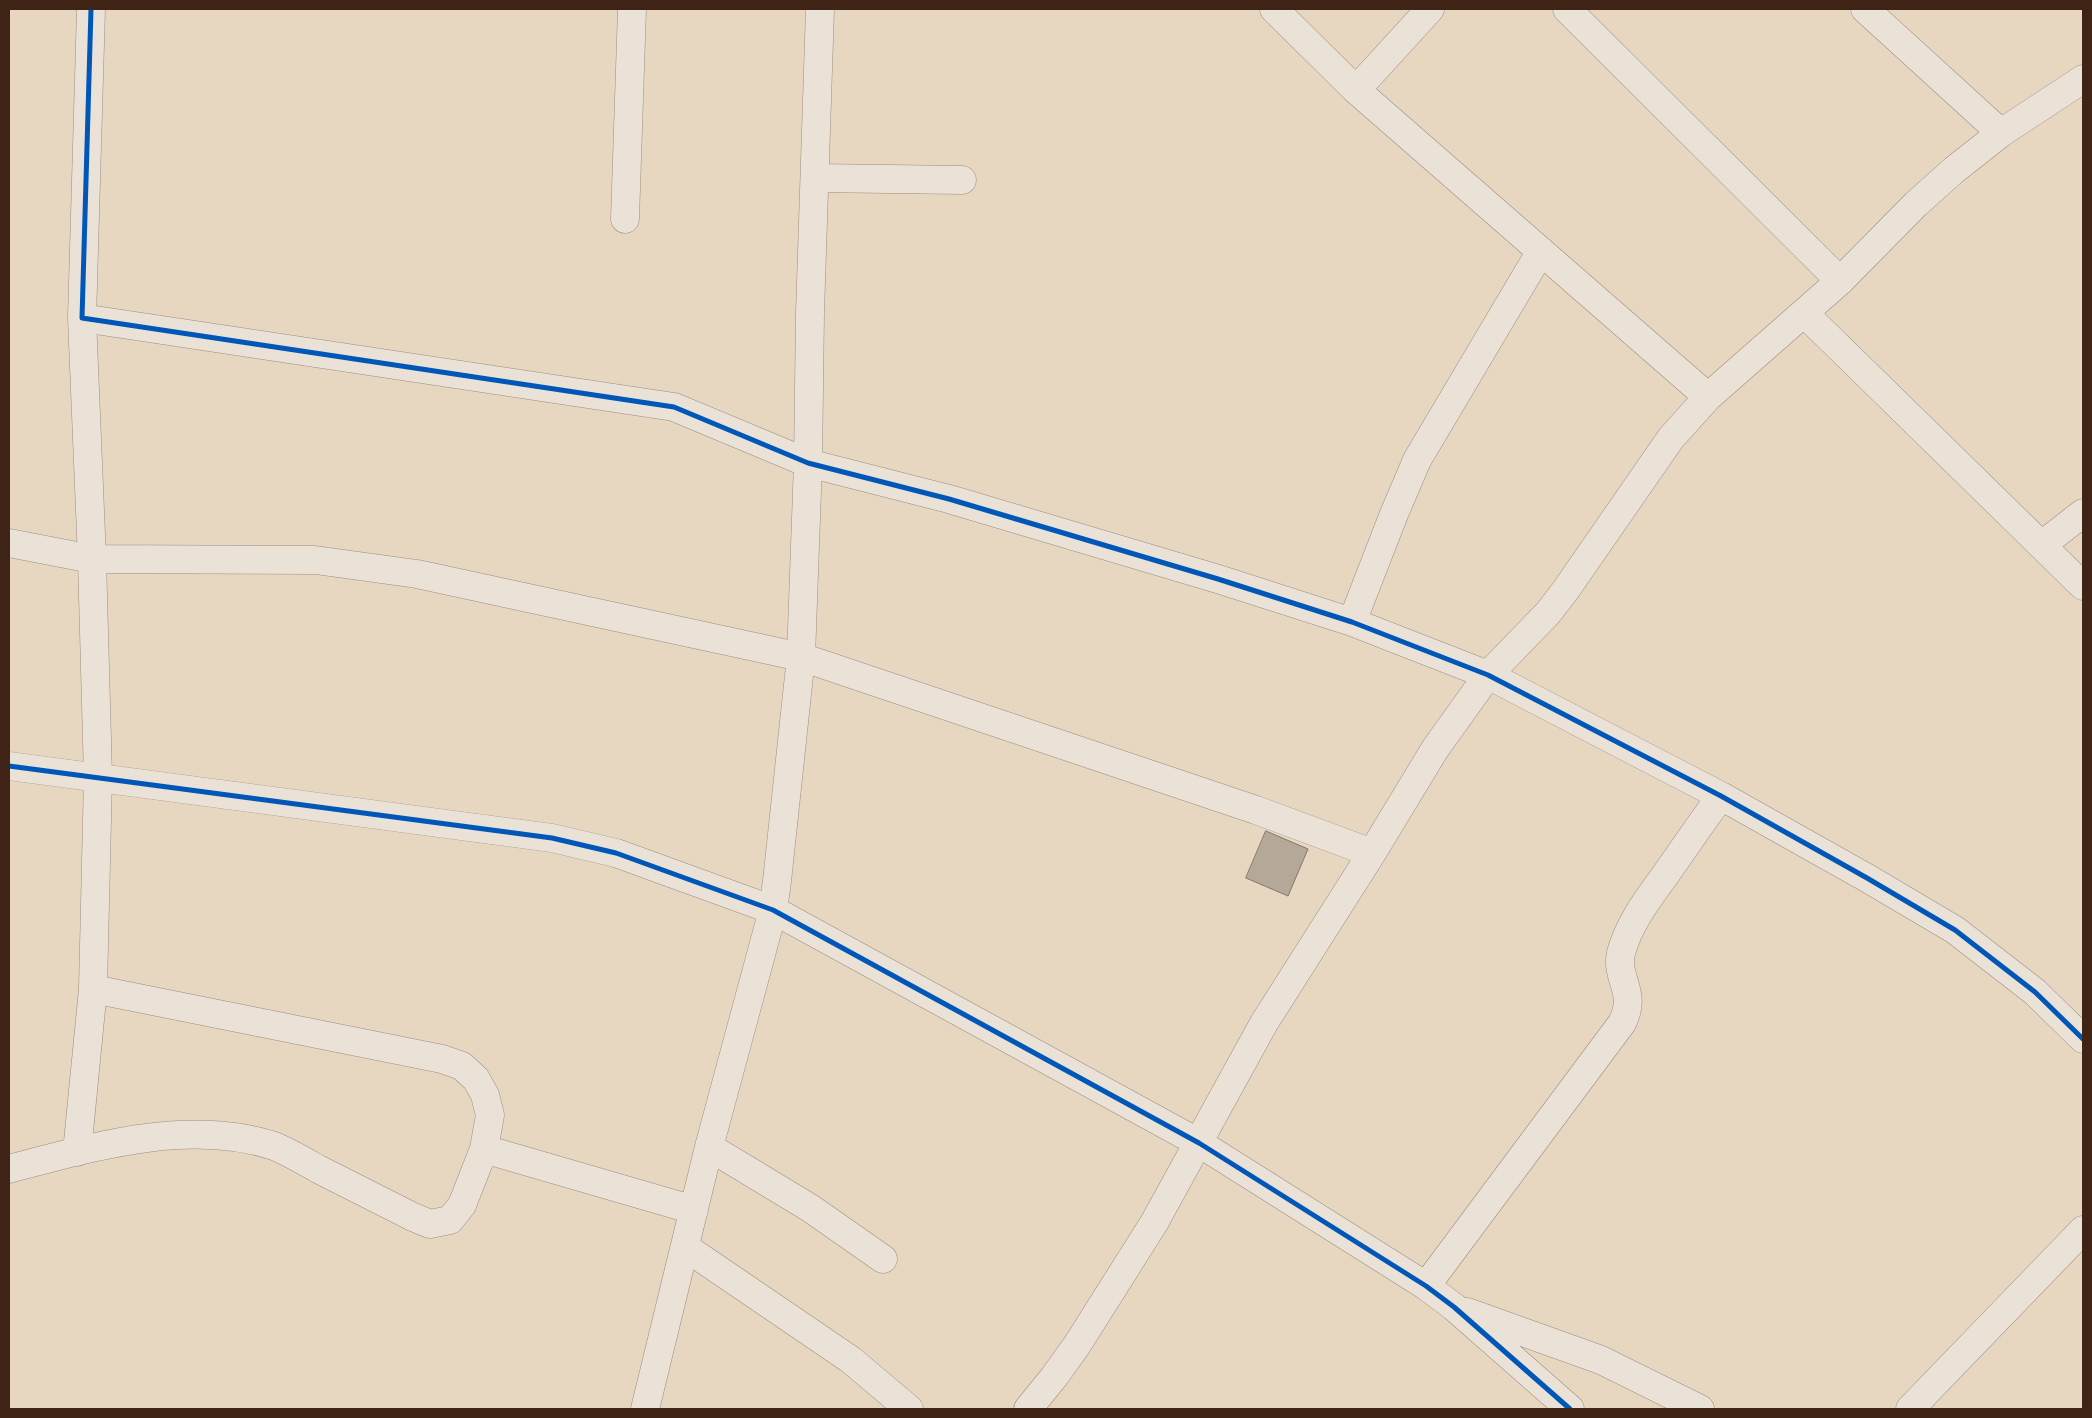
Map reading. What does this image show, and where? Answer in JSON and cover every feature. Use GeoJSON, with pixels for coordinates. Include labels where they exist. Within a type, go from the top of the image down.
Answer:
{"type":"FeatureCollection","features":[{"type":"Feature","properties":{"kind":"street"},"geometry":{"type":"LineString","coordinates":[[77,1152],[92,989],[98,777],[92,559],[82,318],[91,9]]}},
{"type":"Feature","properties":{"kind":"street"},"geometry":{"type":"LineString","coordinates":[[625,219],[632,9]]}},
{"type":"Feature","properties":{"kind":"street"},"geometry":{"type":"LineString","coordinates":[[645,1409],[709,1147],[773,910],[800,656],[808,462],[820,9]]}},
{"type":"Feature","properties":{"kind":"street"},"geometry":{"type":"LineString","coordinates":[[1274,9],[1356,90],[1708,397]]}},
{"type":"Feature","properties":{"kind":"street"},"geometry":{"type":"LineString","coordinates":[[1356,90],[1430,9]]}},
{"type":"Feature","properties":{"kind":"street"},"geometry":{"type":"LineString","coordinates":[[1567,9],[1840,281]]}},
{"type":"Feature","properties":{"kind":"street"},"geometry":{"type":"LineString","coordinates":[[1865,9],[2001,133]]}},
{"type":"Feature","properties":{"kind":"street"},"geometry":{"type":"LineString","coordinates":[[1028,1409],[1054,1377],[1154,1223],[1199,1144],[1264,1022],[1372,853],[1435,749],[1488,675],[1548,613],[1671,438],[1708,397],[1840,281],[1916,204],[1954,170],[2001,133],[2083,79]]}},
{"type":"Feature","properties":{"kind":"street"},"geometry":{"type":"LineString","coordinates":[[815,178],[962,180]]}},
{"type":"Feature","properties":{"kind":"street"},"geometry":{"type":"LineString","coordinates":[[1352,622],[1417,460],[1541,251]]}},
{"type":"Feature","properties":{"kind":"street"},"geometry":{"type":"LineString","coordinates":[[1804,313],[2083,586]]}},
{"type":"Feature","properties":{"kind":"street"},"geometry":{"type":"LineString","coordinates":[[82,318],[674,407],[808,462],[949,499],[1218,578],[1352,622],[1488,675],[1721,796],[1867,878],[1955,930],[2035,992],[2083,1039]]}},
{"type":"Feature","properties":{"kind":"street"},"geometry":{"type":"LineString","coordinates":[[2042,546],[2083,513]]}},
{"type":"Feature","properties":{"kind":"street"},"geometry":{"type":"LineString","coordinates":[[9,543],[92,559],[315,560],[360,565],[416,574],[800,656],[1256,810],[1372,853]]}},
{"type":"Feature","properties":{"kind":"street"},"geometry":{"type":"LineString","coordinates":[[9,766],[552,838],[616,853],[773,910],[1199,1144],[1426,1286],[1454,1307],[1570,1409]]}},
{"type":"Feature","properties":{"kind":"street"},"geometry":{"type":"LineString","coordinates":[[1426,1286],[1622,1023],[1628,1012],[1629,997],[1620,968],[1620,956],[1625,941],[1636,916],[1721,796]]}},
{"type":"Feature","properties":{"kind":"street"},"geometry":{"type":"LineString","coordinates":[[9,1169],[77,1152],[149,1138],[193,1134],[238,1137],[275,1147],[413,1218],[430,1224],[450,1220],[462,1206],[484,1149],[490,1115],[486,1095],[476,1079],[462,1066],[432,1057],[92,989]]}},
{"type":"Feature","properties":{"kind":"street"},"geometry":{"type":"LineString","coordinates":[[709,1147],[810,1208],[883,1258]]}},
{"type":"Feature","properties":{"kind":"street"},"geometry":{"type":"LineString","coordinates":[[484,1149],[694,1210]]}},
{"type":"Feature","properties":{"kind":"street"},"geometry":{"type":"LineString","coordinates":[[1910,1409],[2083,1230]]}},
{"type":"Feature","properties":{"kind":"street"},"geometry":{"type":"LineString","coordinates":[[685,1247],[851,1360],[909,1409]]}},
{"type":"Feature","properties":{"kind":"street"},"geometry":{"type":"LineString","coordinates":[[1454,1307],[1601,1360],[1700,1409]]}},
{"type":"Feature","properties":{"kind":"building"},"geometry":{"type":"Polygon","coordinates":[[[1266,831],[1308,849],[1288,896],[1246,878],[1266,831]]]}},
{"type":"Feature","properties":{"kind":"cycle path"},"geometry":{"type":"LineString","coordinates":[[91,9],[82,318],[674,407],[808,463],[949,499],[1218,579],[1352,622],[1488,675],[1721,796],[1867,878],[1955,930],[2035,992],[2083,1039]]}},
{"type":"Feature","properties":{"kind":"cycle path"},"geometry":{"type":"LineString","coordinates":[[9,766],[552,838],[616,853],[773,910],[1199,1143],[1426,1286],[1454,1307],[1570,1409]]}}]}
